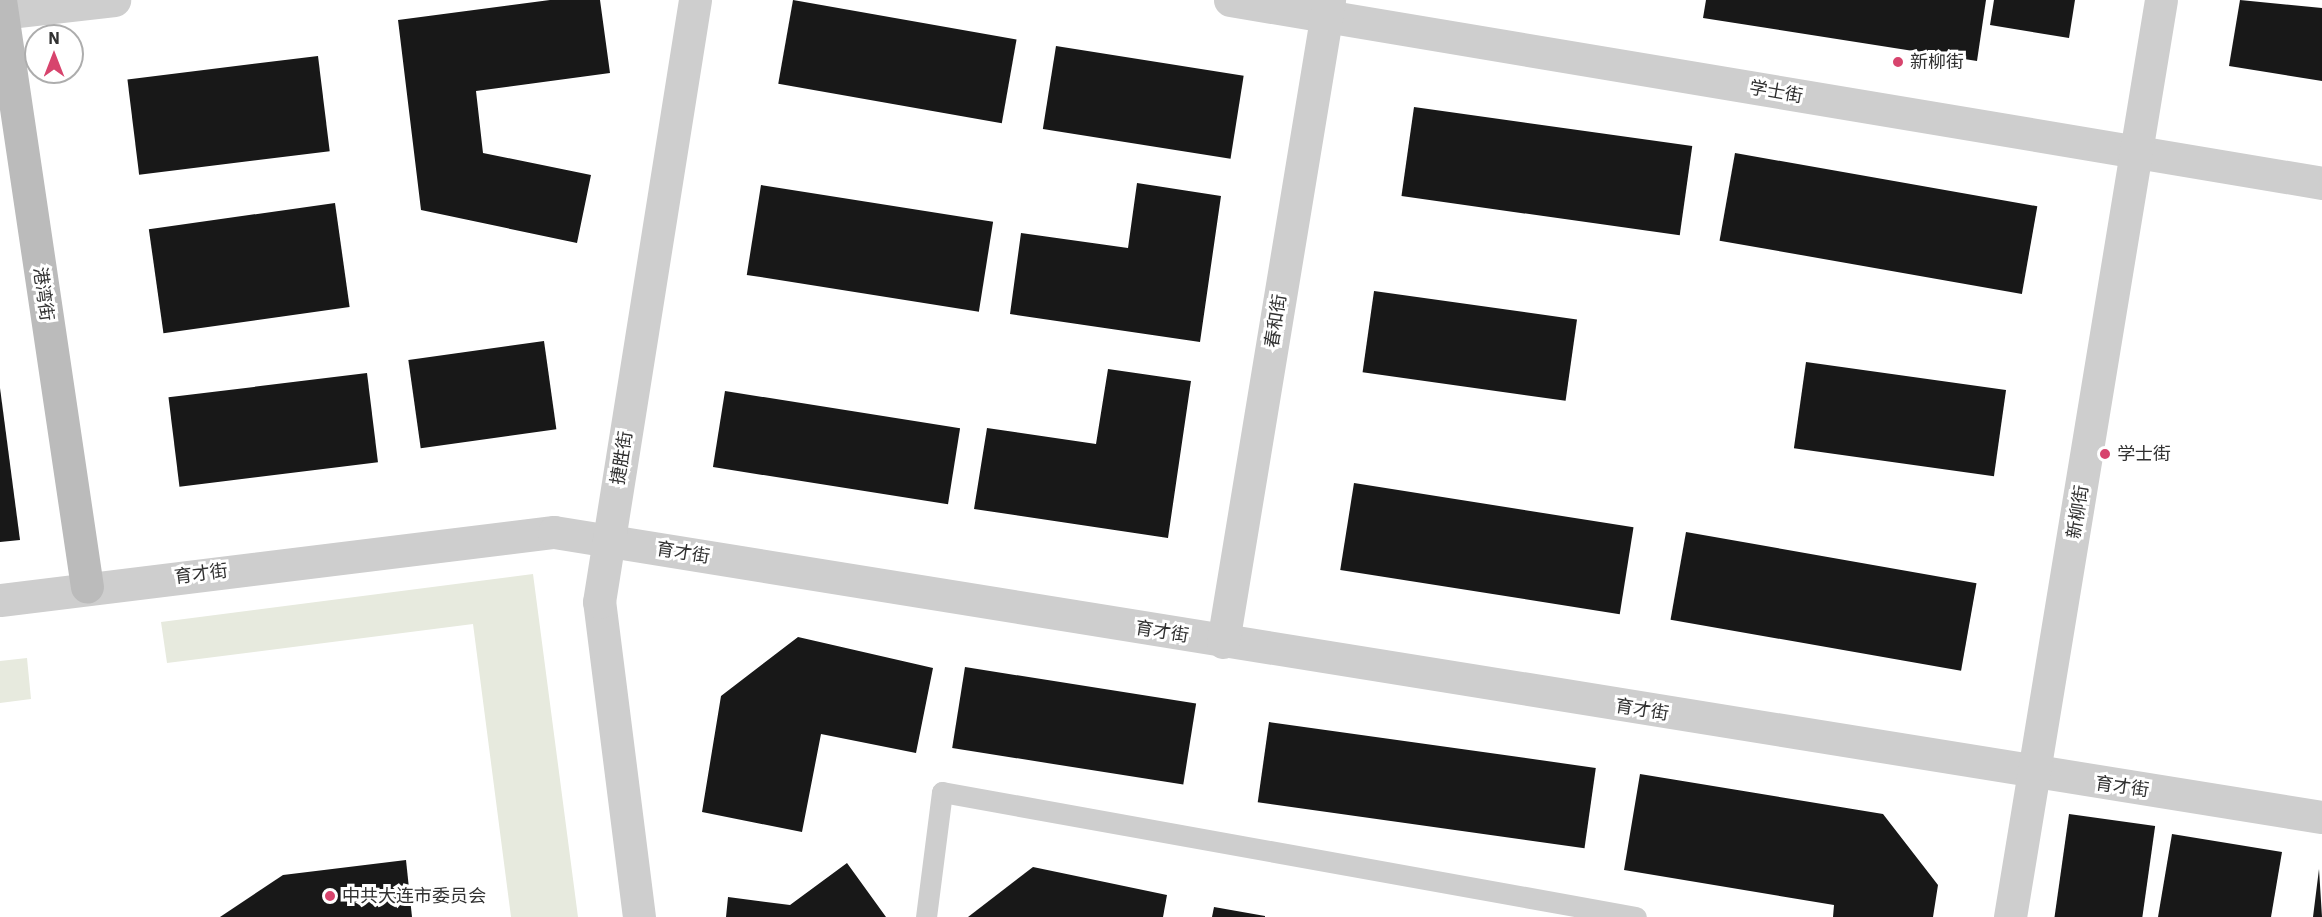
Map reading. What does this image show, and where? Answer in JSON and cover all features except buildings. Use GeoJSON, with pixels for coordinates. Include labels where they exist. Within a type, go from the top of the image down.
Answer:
{"type":"FeatureCollection","features":[{"type":"Feature","properties":{"kind":"main road","name":"港湾街"},"geometry":{"type":"LineString","coordinates":[[1,9],[87,587]]}},
{"type":"Feature","properties":{"kind":"street"},"geometry":{"type":"LineString","coordinates":[[1,9],[114,0]]}},
{"type":"Feature","properties":{"kind":"street","name":"捷胜街"},"geometry":{"type":"LineString","coordinates":[[639,917],[599,603],[694,0]]}},
{"type":"Feature","properties":{"kind":"street","name":"学士街"},"geometry":{"type":"LineString","coordinates":[[1230,0],[1328,8],[2136,153],[2322,183]]}},
{"type":"Feature","properties":{"kind":"street","name":"新柳街"},"geometry":{"type":"LineString","coordinates":[[2010,917],[2161,0]]}},
{"type":"Feature","properties":{"kind":"street","name":"春和街"},"geometry":{"type":"LineString","coordinates":[[1223,642],[1328,8]]}},
{"type":"Feature","properties":{"kind":"street","name":"育才街"},"geometry":{"type":"LineString","coordinates":[[0,600],[87,587],[554,532],[2035,774],[2322,817]]}},
{"type":"Feature","properties":{"kind":"lane"},"geometry":{"type":"LineString","coordinates":[[926,917],[942,792],[1636,917]]}},
{"type":"Feature","properties":{"kind":"shaded area"},"geometry":{"type":"Polygon","coordinates":[[[533,574],[578,917],[511,917],[473,624],[167,663],[161,622],[533,574]]]}},
{"type":"Feature","properties":{"kind":"shaded area"},"geometry":{"type":"Polygon","coordinates":[[[27,658],[31,699],[0,703],[0,661],[27,658]]]}},
{"type":"Feature","properties":{"kind":"place","name":"新柳街"},"geometry":{"type":"Point","coordinates":[1898,62]}},
{"type":"Feature","properties":{"kind":"place","name":"学士街"},"geometry":{"type":"Point","coordinates":[2105,454]}},
{"type":"Feature","properties":{"kind":"place","name":"中共大连市委员会"},"geometry":{"type":"Point","coordinates":[330,896]}}]}
